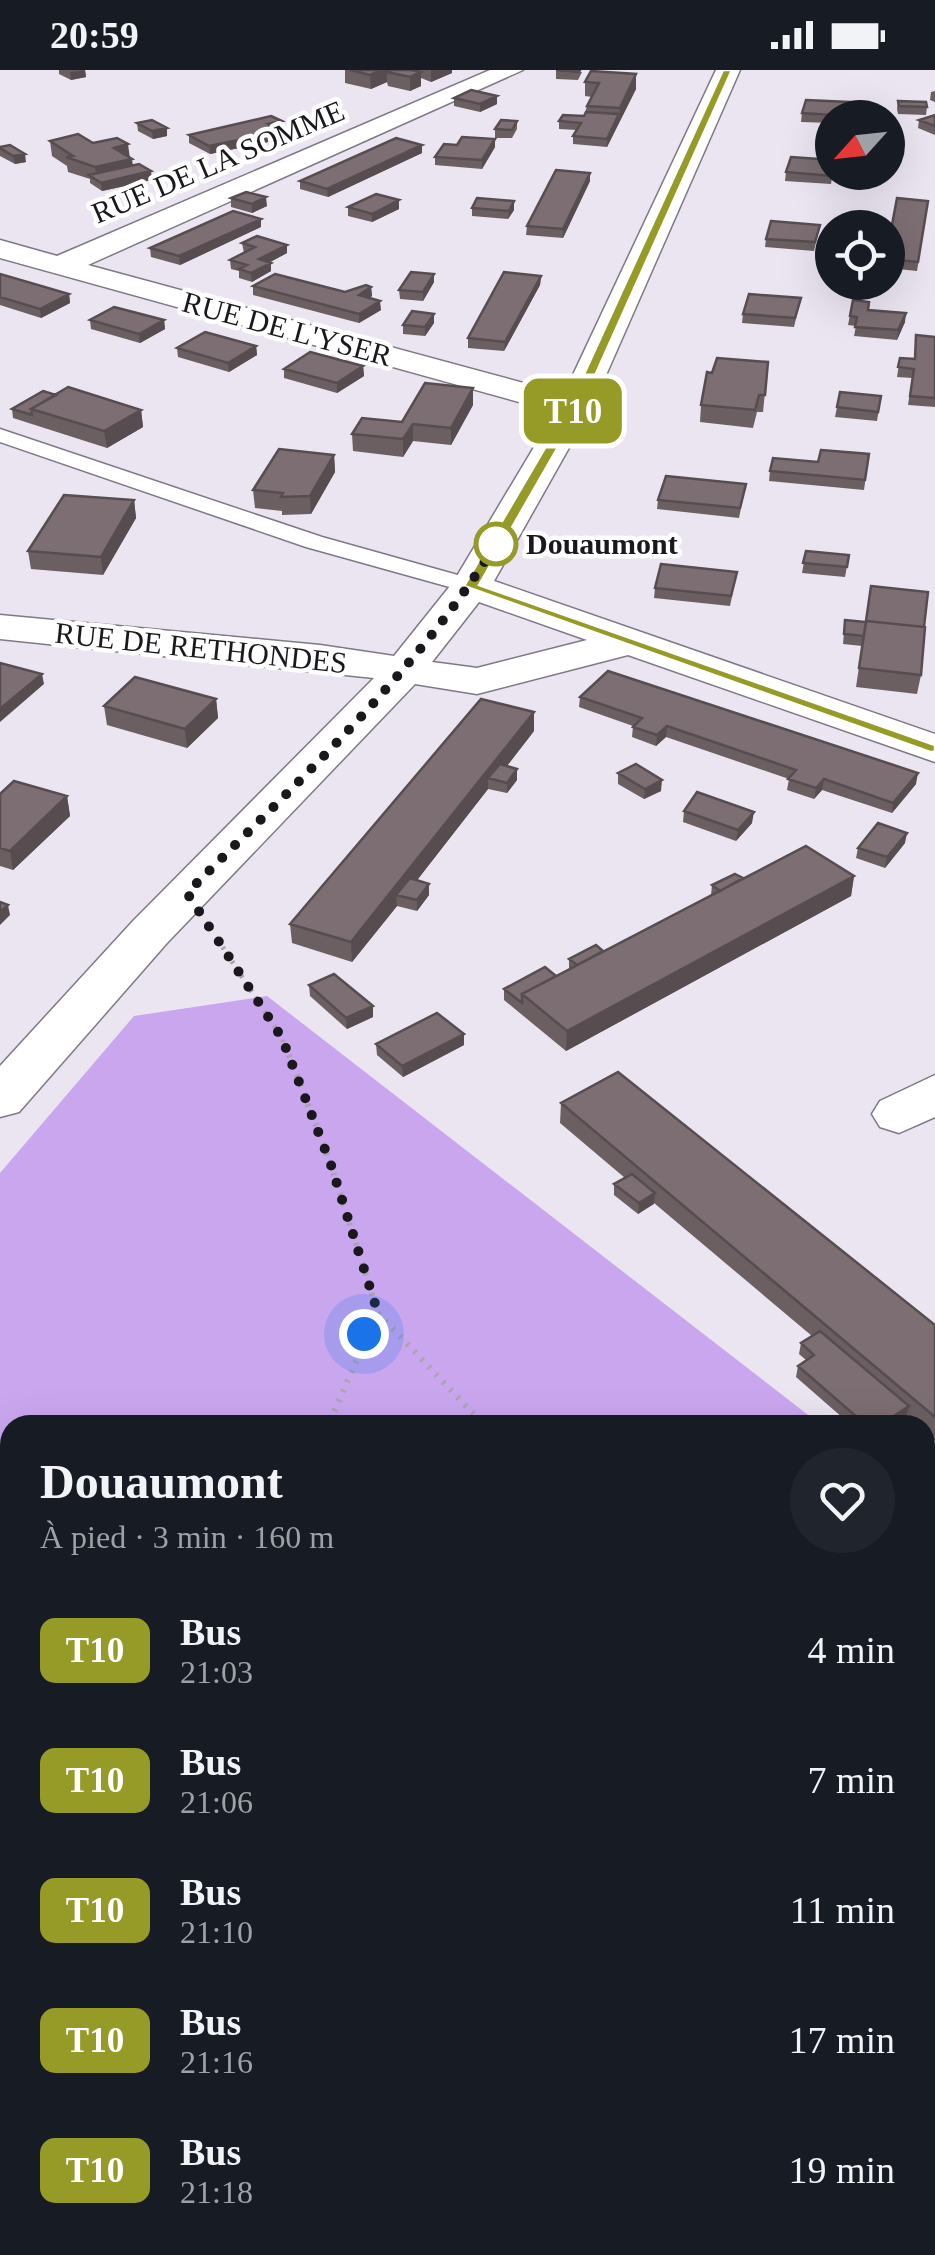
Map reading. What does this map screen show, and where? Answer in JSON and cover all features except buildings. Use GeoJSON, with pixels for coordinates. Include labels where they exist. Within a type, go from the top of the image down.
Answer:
{"type":"FeatureCollection","features":[{"type":"Feature","properties":{"kind":"street","name":"RUE DE LA SOMME"},"geometry":{"type":"LineString","coordinates":[[60,266],[512,70]]}},
{"type":"Feature","properties":{"kind":"street"},"geometry":{"type":"LineString","coordinates":[[0,1099],[187,893],[402,673],[471,586],[575,407],[728,70]]}},
{"type":"Feature","properties":{"kind":"street","name":"RUE DE L'YSER"},"geometry":{"type":"LineString","coordinates":[[0,248],[575,407]]}},
{"type":"Feature","properties":{"kind":"street"},"geometry":{"type":"LineString","coordinates":[[471,586],[935,748]]}},
{"type":"Feature","properties":{"kind":"street","name":"RUE DE RETHONDES"},"geometry":{"type":"LineString","coordinates":[[0,627],[320,657],[402,673],[477,681],[626,643]]}},
{"type":"Feature","properties":{"kind":"lane"},"geometry":{"type":"LineString","coordinates":[[0,435],[314,542],[471,586]]}},
{"type":"Feature","properties":{"kind":"path"},"geometry":{"type":"LineString","coordinates":[[187,893],[282,1038],[331,1165],[378,1313],[475,1415]]}},
{"type":"Feature","properties":{"kind":"path"},"geometry":{"type":"LineString","coordinates":[[332,1415],[378,1313]]}},
{"type":"Feature","properties":{"kind":"shaded area"},"geometry":{"type":"Polygon","coordinates":[[[267,996],[808,1415],[0,1415],[0,1173],[134,1016],[267,996]]]}},
{"type":"Feature","properties":{"kind":"bus line","name":"T10"},"geometry":{"type":"LineString","coordinates":[[728,70],[575,407],[471,586],[935,749]]}},
{"type":"Feature","properties":{"kind":"place","name":"Douaumont"},"geometry":{"type":"Point","coordinates":[496,544]}},
{"type":"Feature","properties":{"kind":"route"},"geometry":{"type":"LineString","coordinates":[[364,1334],[378,1313],[331,1165],[282,1038],[187,893],[402,673],[471,586],[496,544]]}}]}
